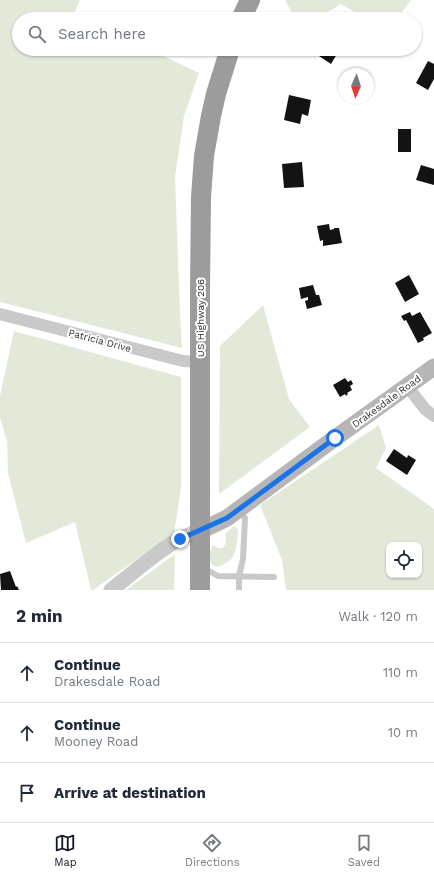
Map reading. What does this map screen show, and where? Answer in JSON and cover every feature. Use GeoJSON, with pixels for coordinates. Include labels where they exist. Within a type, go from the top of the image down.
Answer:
{"type":"FeatureCollection","features":[{"type":"Feature","properties":{"kind":"highway"},"geometry":{"type":"LineString","coordinates":[[244,12],[250,0]]}},
{"type":"Feature","properties":{"kind":"highway","name":"US Highway 206"},"geometry":{"type":"LineString","coordinates":[[200,580],[200,215],[202,174],[212,111],[228,56]]}},
{"type":"Feature","properties":{"kind":"main road","name":"Drakesdale Road"},"geometry":{"type":"LineString","coordinates":[[200,531],[223,521],[314,453],[434,367]]}},
{"type":"Feature","properties":{"kind":"street","name":"Patricia Drive"},"geometry":{"type":"LineString","coordinates":[[0,314],[183,361],[200,362]]}},
{"type":"Feature","properties":{"kind":"street"},"geometry":{"type":"LineString","coordinates":[[406,386],[425,409],[434,416]]}},
{"type":"Feature","properties":{"kind":"street"},"geometry":{"type":"LineString","coordinates":[[111,590],[172,544],[200,531]]}},
{"type":"Feature","properties":{"kind":"lane"},"geometry":{"type":"LineString","coordinates":[[239,509],[245,518],[243,559],[239,576],[239,590]]}},
{"type":"Feature","properties":{"kind":"lane"},"geometry":{"type":"LineString","coordinates":[[200,580],[209,571],[218,576],[274,577]]}},
{"type":"Feature","properties":{"kind":"green space"},"geometry":{"type":"Polygon","coordinates":[[[0,0],[80,0],[74,12],[12,12],[12,56],[164,56],[199,73],[184,116],[175,177],[182,348],[0,302],[0,0]]]}},
{"type":"Feature","properties":{"kind":"green space"},"geometry":{"type":"Polygon","coordinates":[[[285,0],[411,0],[402,12],[354,12],[341,4],[328,12],[291,12],[285,0]]]}},
{"type":"Feature","properties":{"kind":"green space"},"geometry":{"type":"Polygon","coordinates":[[[263,305],[289,399],[310,427],[219,494],[220,346],[263,305]]]}},
{"type":"Feature","properties":{"kind":"green space"},"geometry":{"type":"Polygon","coordinates":[[[14,331],[181,377],[181,488],[174,534],[93,590],[91,590],[75,522],[26,543],[8,473],[7,441],[0,417],[0,396],[14,331]]]}},
{"type":"Feature","properties":{"kind":"green space"},"geometry":{"type":"Polygon","coordinates":[[[379,425],[386,448],[376,468],[434,509],[434,590],[286,590],[282,560],[260,505],[379,425]]]}},
{"type":"Feature","properties":{"kind":"green space"},"geometry":{"type":"Polygon","coordinates":[[[234,526],[238,530],[235,552],[231,560],[217,567],[211,563],[210,559],[213,545],[218,548],[223,548],[226,541],[225,534],[234,526]]]}},
{"type":"Feature","properties":{"kind":"green space"},"geometry":{"type":"Polygon","coordinates":[[[175,554],[174,590],[126,590],[175,554]]]}},
{"type":"Feature","properties":{"kind":"building"},"geometry":{"type":"Polygon","coordinates":[[[319,56],[336,56],[331,64],[319,56]]]}},
{"type":"Feature","properties":{"kind":"building"},"geometry":{"type":"Polygon","coordinates":[[[428,61],[434,64],[434,79],[428,90],[416,83],[428,61]]]}},
{"type":"Feature","properties":{"kind":"building"},"geometry":{"type":"Polygon","coordinates":[[[289,95],[311,100],[308,116],[302,114],[300,124],[284,120],[289,95]]]}},
{"type":"Feature","properties":{"kind":"building"},"geometry":{"type":"Polygon","coordinates":[[[398,129],[411,129],[411,152],[398,152],[398,129]]]}},
{"type":"Feature","properties":{"kind":"building"},"geometry":{"type":"Polygon","coordinates":[[[302,162],[304,187],[284,188],[282,164],[302,162]]]}},
{"type":"Feature","properties":{"kind":"building"},"geometry":{"type":"Polygon","coordinates":[[[421,165],[434,169],[434,185],[416,180],[421,165]]]}},
{"type":"Feature","properties":{"kind":"building"},"geometry":{"type":"Polygon","coordinates":[[[329,224],[330,230],[339,228],[342,243],[323,246],[323,240],[320,241],[317,226],[329,224]]]}},
{"type":"Feature","properties":{"kind":"building"},"geometry":{"type":"Polygon","coordinates":[[[409,275],[419,294],[405,302],[395,283],[409,275]]]}},
{"type":"Feature","properties":{"kind":"building"},"geometry":{"type":"Polygon","coordinates":[[[313,285],[316,295],[319,295],[322,305],[307,309],[305,301],[308,300],[308,297],[301,299],[299,288],[313,285]]]}},
{"type":"Feature","properties":{"kind":"building"},"geometry":{"type":"Polygon","coordinates":[[[410,312],[412,316],[420,312],[432,333],[418,343],[406,320],[404,321],[401,316],[410,312]]]}},
{"type":"Feature","properties":{"kind":"building"},"geometry":{"type":"Polygon","coordinates":[[[345,378],[348,382],[351,380],[353,384],[350,386],[352,390],[347,393],[348,394],[346,396],[345,394],[340,397],[333,385],[345,378]]]}},
{"type":"Feature","properties":{"kind":"building"},"geometry":{"type":"Polygon","coordinates":[[[394,449],[407,458],[408,455],[416,460],[407,475],[386,461],[394,449]]]}},
{"type":"Feature","properties":{"kind":"building"},"geometry":{"type":"Polygon","coordinates":[[[10,571],[16,587],[17,586],[19,590],[1,590],[0,574],[10,571]]]}},
{"type":"Feature","properties":{"kind":"route"},"geometry":{"type":"LineString","coordinates":[[180,539],[223,521],[335,438]]}}]}
